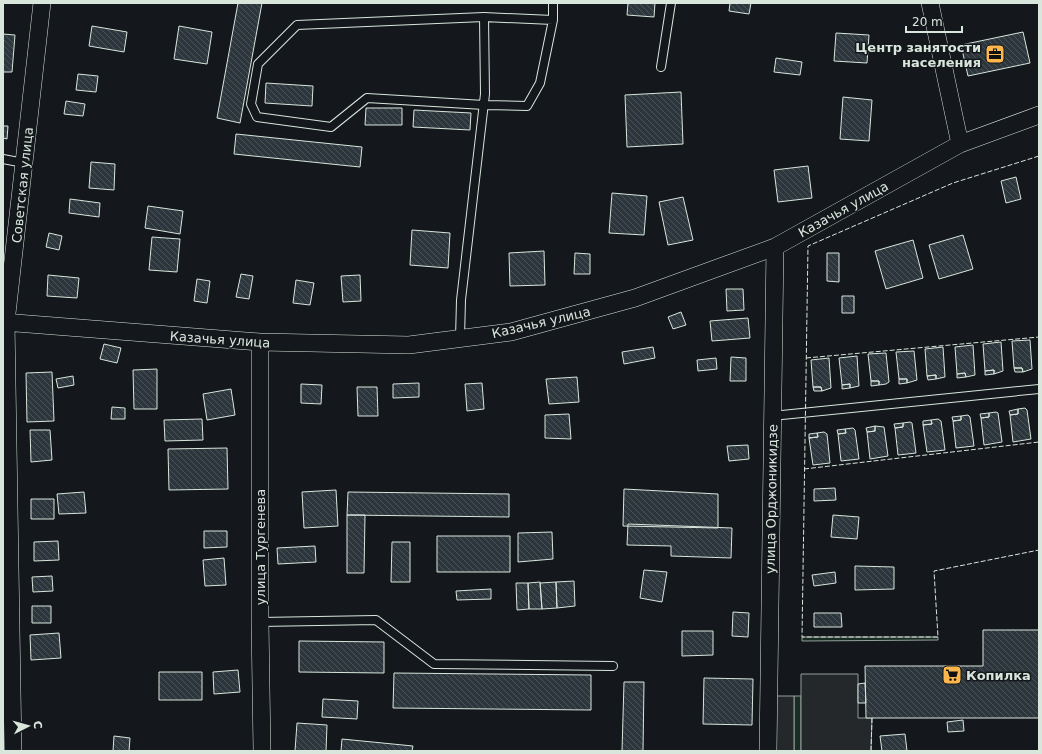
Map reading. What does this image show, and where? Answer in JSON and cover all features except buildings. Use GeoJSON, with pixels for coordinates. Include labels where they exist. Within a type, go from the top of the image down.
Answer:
{"type":"FeatureCollection","features":[{"type":"Feature","properties":{"kind":"street","name":"Советская улица"},"geometry":{"type":"LineString","coordinates":[[13,751],[5,322],[42,3]]}},
{"type":"Feature","properties":{"kind":"street"},"geometry":{"type":"LineString","coordinates":[[930,3],[960,144]]}},
{"type":"Feature","properties":{"kind":"street","name":"Казачья улица"},"geometry":{"type":"LineString","coordinates":[[5,322],[260,342],[409,345],[511,332],[635,298],[775,247],[960,144],[1039,115]]}},
{"type":"Feature","properties":{"kind":"street","name":"улица Орджоникидзе"},"geometry":{"type":"LineString","coordinates":[[768,751],[775,247]]}},
{"type":"Feature","properties":{"kind":"street","name":"улица Тургенева"},"geometry":{"type":"LineString","coordinates":[[260,342],[260,622],[262,751]]}},
{"type":"Feature","properties":{"kind":"lane"},"geometry":{"type":"LineString","coordinates":[[553,3],[553,20],[540,83],[527,106],[367,98],[331,127],[257,117],[251,104],[258,64],[297,25],[484,17],[553,20]]}},
{"type":"Feature","properties":{"kind":"lane"},"geometry":{"type":"LineString","coordinates":[[661,67],[671,3]]}},
{"type":"Feature","properties":{"kind":"lane"},"geometry":{"type":"LineString","coordinates":[[460,338],[461,300],[484,105],[484,17]]}},
{"type":"Feature","properties":{"kind":"lane"},"geometry":{"type":"LineString","coordinates":[[3,159],[24,163]]}},
{"type":"Feature","properties":{"kind":"lane"},"geometry":{"type":"LineString","coordinates":[[772,416],[1039,389]]}},
{"type":"Feature","properties":{"kind":"lane"},"geometry":{"type":"LineString","coordinates":[[260,622],[376,620],[434,664],[613,666]]}},
{"type":"Feature","properties":{"kind":"green space"},"geometry":{"type":"Polygon","coordinates":[[[802,637],[938,637],[938,640],[802,641],[802,637]]]}},
{"type":"Feature","properties":{"kind":"green space"},"geometry":{"type":"Polygon","coordinates":[[[794,696],[801,696],[801,751],[794,751],[794,696]]]}},
{"type":"Feature","properties":{"kind":"shaded area"},"geometry":{"type":"Polygon","coordinates":[[[801,674],[858,674],[858,718],[872,718],[871,751],[801,751],[801,674]]]}},
{"type":"Feature","properties":{"kind":"shaded area"},"geometry":{"type":"Polygon","coordinates":[[[776,696],[794,696],[794,751],[776,751],[776,696]]]}},
{"type":"Feature","properties":{"kind":"fence"},"geometry":{"type":"LineString","coordinates":[[1039,156],[953,183],[808,246],[802,637],[938,637],[934,571],[1039,550]]}},
{"type":"Feature","properties":{"kind":"fence"},"geometry":{"type":"LineString","coordinates":[[806,358],[1039,337]]}},
{"type":"Feature","properties":{"kind":"fence"},"geometry":{"type":"LineString","coordinates":[[804,469],[1039,442]]}},
{"type":"Feature","properties":{"kind":"fence"},"geometry":{"type":"LineString","coordinates":[[871,751],[872,718]]}},
{"type":"Feature","properties":{"kind":"place","name":"Центр занятости населения"},"geometry":{"type":"Point","coordinates":[995,54]}},
{"type":"Feature","properties":{"kind":"place","name":"Копилка"},"geometry":{"type":"Point","coordinates":[952,675]}}]}
